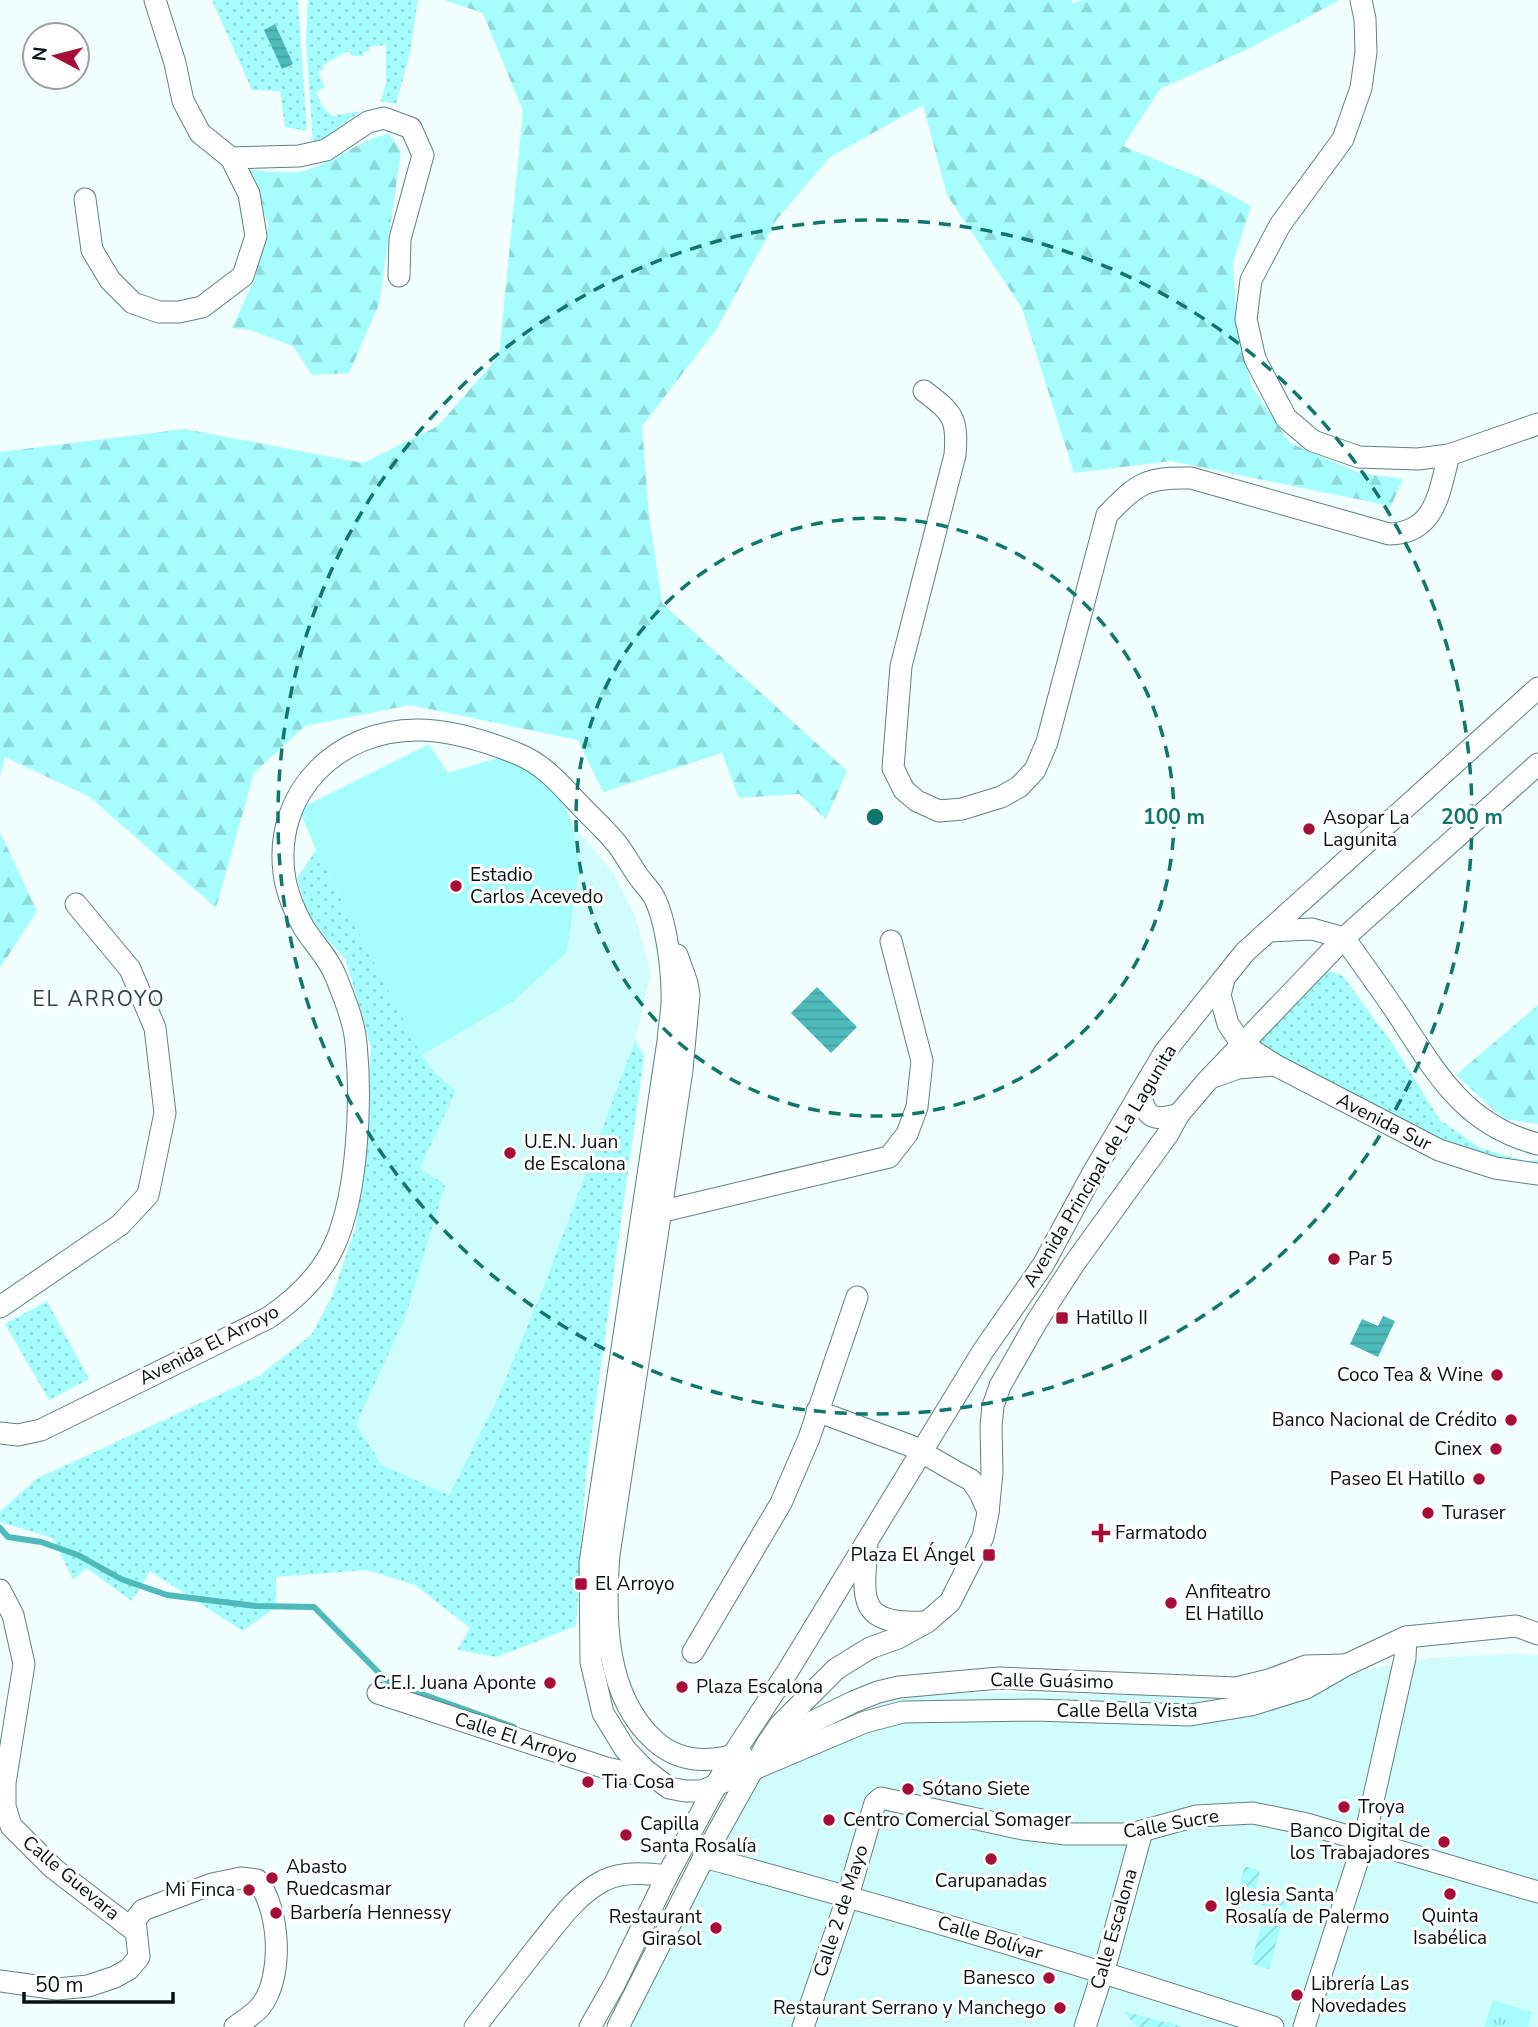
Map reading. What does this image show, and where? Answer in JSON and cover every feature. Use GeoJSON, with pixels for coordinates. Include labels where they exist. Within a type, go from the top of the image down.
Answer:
{"type":"FeatureCollection","features":[{"type":"Feature","properties":{"kind":"street"},"geometry":{"type":"LineString","coordinates":[[85,199],[92,250],[110,280],[133,303],[159,312],[179,312],[202,307],[243,276],[257,236],[249,194],[231,158],[200,134],[183,101],[175,63],[155,0]]}},
{"type":"Feature","properties":{"kind":"street"},"geometry":{"type":"LineString","coordinates":[[1361,0],[1366,52],[1361,88],[1343,139],[1280,225],[1251,280],[1246,319],[1255,359],[1286,418],[1313,441],[1359,457],[1418,459],[1449,454],[1538,424]]}},
{"type":"Feature","properties":{"kind":"street"},"geometry":{"type":"LineString","coordinates":[[231,158],[299,156],[326,150],[368,122],[384,118],[411,128],[423,155],[400,239],[399,276]]}},
{"type":"Feature","properties":{"kind":"street"},"geometry":{"type":"LineString","coordinates":[[924,391],[949,410],[957,432],[955,455],[901,666],[893,768],[904,790],[917,801],[939,811],[962,809],[1001,797],[1019,787],[1035,770],[1047,743],[1107,515],[1131,490],[1161,477],[1191,478],[1389,534],[1404,534],[1426,520],[1438,496],[1449,454]]}},
{"type":"Feature","properties":{"kind":"street","name":"Avenida Principal de La Lagunita"},"geometry":{"type":"LineString","coordinates":[[590,2027],[732,1756],[923,1453],[983,1351],[1043,1265],[1094,1171],[1164,1053],[1245,952],[1538,688]]}},
{"type":"Feature","properties":{"kind":"street","name":"Avenida El Arroyo"},"geometry":{"type":"LineString","coordinates":[[0,1433],[18,1434],[41,1430],[268,1318],[293,1301],[329,1255],[351,1190],[358,1109],[356,1043],[335,974],[303,928],[284,875],[285,827],[291,806],[302,788],[319,768],[344,750],[400,731],[444,732],[471,738],[524,757],[545,770],[619,846],[654,897],[662,925],[675,948],[689,995],[682,1070],[651,1214],[590,1563],[591,1662],[603,1713],[625,1749],[669,1788],[702,1791],[752,1770]]}},
{"type":"Feature","properties":{"kind":"street","name":"Avenida Principal de La Lagunita"},"geometry":{"type":"LineString","coordinates":[[618,2027],[704,1857],[767,1744],[791,1712],[836,1669],[870,1648],[898,1638],[927,1622],[950,1602],[983,1536],[992,1472],[993,1406],[1000,1386],[1074,1264],[1168,1134],[1179,1114],[1241,1043],[1345,938],[1538,764]]}},
{"type":"Feature","properties":{"kind":"street"},"geometry":{"type":"LineString","coordinates":[[0,1307],[120,1225],[148,1195],[166,1113],[155,1028],[130,969],[76,904]]}},
{"type":"Feature","properties":{"kind":"street"},"geometry":{"type":"LineString","coordinates":[[1268,931],[1312,929],[1345,938],[1455,1097],[1501,1132],[1538,1144]]}},
{"type":"Feature","properties":{"kind":"street"},"geometry":{"type":"LineString","coordinates":[[651,1214],[889,1157],[907,1134],[917,1107],[922,1061],[891,941]]}},
{"type":"Feature","properties":{"kind":"street"},"geometry":{"type":"LineString","coordinates":[[1225,977],[1220,995],[1222,1009],[1241,1043]]}},
{"type":"Feature","properties":{"kind":"street","name":"Avenida Sur"},"geometry":{"type":"LineString","coordinates":[[1241,1043],[1275,1065],[1439,1150],[1495,1168],[1538,1174]]}},
{"type":"Feature","properties":{"kind":"street"},"geometry":{"type":"LineString","coordinates":[[1208,1080],[1238,1068],[1275,1065]]}},
{"type":"Feature","properties":{"kind":"street"},"geometry":{"type":"LineString","coordinates":[[1140,1093],[1143,1106],[1150,1116],[1162,1119],[1179,1114]]}},
{"type":"Feature","properties":{"kind":"street","name":"Avenida El Arroyo"},"geometry":{"type":"LineString","coordinates":[[651,1214],[608,1555],[606,1592],[609,1637],[622,1695],[637,1723],[660,1745],[683,1758],[695,1761],[732,1756],[767,1744]]}},
{"type":"Feature","properties":{"kind":"street"},"geometry":{"type":"LineString","coordinates":[[692,1652],[781,1503],[809,1438],[857,1297]]}},
{"type":"Feature","properties":{"kind":"street"},"geometry":{"type":"LineString","coordinates":[[817,1411],[911,1446],[971,1480],[988,1513]]}},
{"type":"Feature","properties":{"kind":"street"},"geometry":{"type":"LineString","coordinates":[[867,1543],[864,1583],[869,1605],[888,1621],[927,1622]]}},
{"type":"Feature","properties":{"kind":"street","name":"Calle Guevara"},"geometry":{"type":"LineString","coordinates":[[0,1590],[13,1615],[24,1664],[5,1783],[5,1806],[11,1826],[53,1868],[135,1931]]}},
{"type":"Feature","properties":{"kind":"street","name":"Calle Bella Vista"},"geometry":{"type":"LineString","coordinates":[[752,1770],[865,1722],[903,1712],[1034,1710],[1189,1715],[1251,1705],[1306,1688],[1346,1665],[1406,1637],[1516,1626],[1538,1634]]}},
{"type":"Feature","properties":{"kind":"street"},"geometry":{"type":"LineString","coordinates":[[1304,2027],[1364,1840],[1405,1658],[1406,1637]]}},
{"type":"Feature","properties":{"kind":"street","name":"Calle Guásimo"},"geometry":{"type":"LineString","coordinates":[[767,1744],[853,1702],[899,1687],[999,1678],[1236,1688],[1269,1680],[1306,1666],[1346,1665]]}},
{"type":"Feature","properties":{"kind":"street","name":"Calle El Arroyo"},"geometry":{"type":"LineString","coordinates":[[378,1693],[606,1768],[656,1779]]}},
{"type":"Feature","properties":{"kind":"street","name":"Calle Sucre"},"geometry":{"type":"LineString","coordinates":[[881,1798],[1023,1829],[1066,1834],[1131,1834],[1196,1816],[1253,1813],[1307,1824],[1538,1892]]}},
{"type":"Feature","properties":{"kind":"street","name":"Calle 2 de Mayo"},"geometry":{"type":"LineString","coordinates":[[803,2027],[848,1896],[875,1803],[881,1798]]}},
{"type":"Feature","properties":{"kind":"street","name":"Calle Escalona"},"geometry":{"type":"LineString","coordinates":[[1085,2027],[1142,1831]]}},
{"type":"Feature","properties":{"kind":"street","name":"Calle Bolívar"},"geometry":{"type":"LineString","coordinates":[[704,1857],[848,1896],[1102,1972],[1273,2027]]}},
{"type":"Feature","properties":{"kind":"street"},"geometry":{"type":"LineString","coordinates":[[475,2027],[583,1894],[604,1880],[619,1875],[667,1876]]}},
{"type":"Feature","properties":{"kind":"street"},"geometry":{"type":"LineString","coordinates":[[0,1981],[57,1989],[88,1986],[115,1977],[129,1969],[139,1956],[135,1920],[143,1910],[212,1884],[241,1878],[257,1880],[264,1889],[273,1919],[276,1970],[272,1985],[260,2007],[235,2027]]}},
{"type":"Feature","properties":{"kind":"shaded area"},"geometry":{"type":"Polygon","coordinates":[[[275,24],[293,64],[282,69],[264,30],[275,24]]]}},
{"type":"Feature","properties":{"kind":"shaded area","name":"U.E.N. Juan de Escalona"},"geometry":{"type":"Polygon","coordinates":[[[572,824],[613,872],[635,916],[651,973],[635,1040],[545,1283],[496,1402],[449,1495],[382,1465],[356,1424],[404,1321],[420,1168],[456,1091],[435,1073],[422,1055],[514,1001],[567,952],[580,863],[572,824]]]}},
{"type":"Feature","properties":{"kind":"shaded area"},"geometry":{"type":"Polygon","coordinates":[[[817,987],[857,1027],[831,1053],[791,1013],[817,987]]]}},
{"type":"Feature","properties":{"kind":"shaded area"},"geometry":{"type":"Polygon","coordinates":[[[1383,1316],[1395,1321],[1378,1357],[1350,1344],[1362,1319],[1378,1326],[1383,1316]]]}},
{"type":"Feature","properties":{"kind":"shaded area"},"geometry":{"type":"Polygon","coordinates":[[[1538,1655],[1538,2027],[624,2027],[765,1750],[881,1697],[932,1692],[1226,1696],[1430,1658],[1538,1655]]]}},
{"type":"Feature","properties":{"kind":"green space"},"geometry":{"type":"Polygon","coordinates":[[[212,0],[298,0],[307,131],[285,127],[280,91],[252,90],[212,0]]]}},
{"type":"Feature","properties":{"kind":"green space"},"geometry":{"type":"Polygon","coordinates":[[[308,0],[418,0],[410,53],[396,104],[381,101],[386,82],[386,45],[369,47],[364,56],[352,56],[348,51],[323,65],[324,69],[318,72],[325,87],[316,92],[323,107],[332,116],[361,111],[328,136],[313,143],[306,40],[308,0]]]}},
{"type":"Feature","properties":{"kind":"green space"},"geometry":{"type":"Polygon","coordinates":[[[444,0],[1072,0],[1072,3],[1084,0],[1340,0],[1250,48],[1160,89],[1123,146],[1200,178],[1251,206],[1233,263],[1237,331],[1252,387],[1290,443],[1359,473],[1403,479],[1391,506],[1171,461],[1074,473],[1022,308],[947,195],[923,105],[830,157],[777,219],[716,330],[642,426],[649,516],[662,603],[847,771],[826,819],[799,794],[739,798],[722,753],[603,792],[578,740],[410,705],[305,726],[254,773],[216,908],[90,797],[5,757],[0,776],[0,452],[185,429],[363,463],[438,426],[499,356],[523,111],[483,13],[444,0]]]}},
{"type":"Feature","properties":{"kind":"green space"},"geometry":{"type":"Polygon","coordinates":[[[389,134],[401,151],[379,304],[349,373],[312,375],[293,346],[251,330],[232,328],[255,278],[269,225],[245,169],[303,171],[369,140],[389,134]]]}},
{"type":"Feature","properties":{"kind":"green space","name":"Estadio Carlos Acevedo"},"geometry":{"type":"Polygon","coordinates":[[[429,744],[448,773],[504,756],[560,792],[572,824],[580,863],[567,952],[514,1001],[422,1055],[316,850],[299,809],[429,744]]]}},
{"type":"Feature","properties":{"kind":"green space"},"geometry":{"type":"Polygon","coordinates":[[[0,832],[37,911],[0,968],[0,832]]]}},
{"type":"Feature","properties":{"kind":"green space"},"geometry":{"type":"Polygon","coordinates":[[[316,850],[422,1055],[435,1073],[456,1091],[420,1168],[445,1185],[404,1321],[356,1424],[382,1465],[449,1495],[496,1402],[545,1283],[635,1040],[644,1056],[586,1474],[576,1626],[497,1657],[457,1650],[470,1628],[415,1585],[367,1570],[276,1577],[276,1607],[243,1631],[150,1571],[132,1601],[86,1568],[73,1580],[53,1538],[0,1522],[0,1512],[36,1479],[259,1376],[311,1335],[333,1294],[356,1226],[371,1048],[346,960],[309,919],[297,878],[316,850]]]}},
{"type":"Feature","properties":{"kind":"green space"},"geometry":{"type":"Polygon","coordinates":[[[1326,970],[1343,976],[1394,1046],[1440,1120],[1480,1148],[1525,1161],[1538,1160],[1538,1168],[1427,1139],[1328,1089],[1254,1041],[1326,970]]]}},
{"type":"Feature","properties":{"kind":"green space"},"geometry":{"type":"Polygon","coordinates":[[[1538,1005],[1538,1124],[1504,1119],[1456,1075],[1538,1005]]]}},
{"type":"Feature","properties":{"kind":"green space"},"geometry":{"type":"Polygon","coordinates":[[[47,1301],[89,1379],[49,1400],[5,1324],[47,1301]]]}},
{"type":"Feature","properties":{"kind":"green space"},"geometry":{"type":"Polygon","coordinates":[[[1245,1866],[1260,1871],[1255,1892],[1288,1901],[1269,1969],[1251,1964],[1266,1906],[1236,1897],[1245,1866]]]}},
{"type":"Feature","properties":{"kind":"green space"},"geometry":{"type":"Polygon","coordinates":[[[1493,2000],[1532,2012],[1528,2027],[1484,2027],[1493,2000]]]}},
{"type":"Feature","properties":{"kind":"green space"},"geometry":{"type":"Polygon","coordinates":[[[1123,2011],[1184,2027],[1137,2027],[1123,2011]]]}},
{"type":"Feature","properties":{"kind":"waterway"},"geometry":{"type":"LineString","coordinates":[[0,1528],[8,1537],[41,1542],[78,1555],[121,1579],[167,1595],[256,1606],[314,1607],[388,1682],[514,1727]]}},
{"type":"Feature","properties":{"kind":"place","name":"Asopar La Lagunita"},"geometry":{"type":"Point","coordinates":[1309,829]}},
{"type":"Feature","properties":{"kind":"place","name":"Estadio Carlos Acevedo"},"geometry":{"type":"Point","coordinates":[456,886]}},
{"type":"Feature","properties":{"kind":"place","name":"U.E.N. Juan de Escalona"},"geometry":{"type":"Point","coordinates":[510,1153]}},
{"type":"Feature","properties":{"kind":"place","name":"Par 5"},"geometry":{"type":"Point","coordinates":[1334,1259]}},
{"type":"Feature","properties":{"kind":"place","name":"Hatillo II"},"geometry":{"type":"Point","coordinates":[1062,1318]}},
{"type":"Feature","properties":{"kind":"place","name":"Coco Tea & Wine"},"geometry":{"type":"Point","coordinates":[1497,1375]}},
{"type":"Feature","properties":{"kind":"place","name":"Banco Nacional de Crédito"},"geometry":{"type":"Point","coordinates":[1511,1420]}},
{"type":"Feature","properties":{"kind":"place","name":"Cinex"},"geometry":{"type":"Point","coordinates":[1496,1449]}},
{"type":"Feature","properties":{"kind":"place","name":"Paseo El Hatillo"},"geometry":{"type":"Point","coordinates":[1479,1479]}},
{"type":"Feature","properties":{"kind":"place","name":"Turaser"},"geometry":{"type":"Point","coordinates":[1428,1513]}},
{"type":"Feature","properties":{"kind":"place","name":"Farmatodo"},"geometry":{"type":"Point","coordinates":[1101,1533]}},
{"type":"Feature","properties":{"kind":"place","name":"Plaza El Ángel"},"geometry":{"type":"Point","coordinates":[989,1555]}},
{"type":"Feature","properties":{"kind":"place","name":"El Arroyo"},"geometry":{"type":"Point","coordinates":[581,1584]}},
{"type":"Feature","properties":{"kind":"place","name":"Anfiteatro El Hatillo"},"geometry":{"type":"Point","coordinates":[1171,1603]}},
{"type":"Feature","properties":{"kind":"place","name":"C.E.I. Juana Aponte"},"geometry":{"type":"Point","coordinates":[550,1683]}},
{"type":"Feature","properties":{"kind":"place","name":"Plaza Escalona"},"geometry":{"type":"Point","coordinates":[682,1687]}},
{"type":"Feature","properties":{"kind":"place","name":"Tia Cosa"},"geometry":{"type":"Point","coordinates":[588,1782]}},
{"type":"Feature","properties":{"kind":"place","name":"Sótano Siete"},"geometry":{"type":"Point","coordinates":[908,1789]}},
{"type":"Feature","properties":{"kind":"place","name":"Troya"},"geometry":{"type":"Point","coordinates":[1344,1807]}},
{"type":"Feature","properties":{"kind":"place","name":"Centro Comercial Somager"},"geometry":{"type":"Point","coordinates":[829,1820]}},
{"type":"Feature","properties":{"kind":"place","name":"Capilla Santa Rosalía"},"geometry":{"type":"Point","coordinates":[626,1835]}},
{"type":"Feature","properties":{"kind":"place","name":"Banco Digital de los Trabajadores"},"geometry":{"type":"Point","coordinates":[1444,1842]}},
{"type":"Feature","properties":{"kind":"place","name":"Carupanadas"},"geometry":{"type":"Point","coordinates":[991,1859]}},
{"type":"Feature","properties":{"kind":"place","name":"Abasto Ruedcasmar"},"geometry":{"type":"Point","coordinates":[272,1878]}},
{"type":"Feature","properties":{"kind":"place","name":"Mi Finca"},"geometry":{"type":"Point","coordinates":[249,1890]}},
{"type":"Feature","properties":{"kind":"place","name":"Quinta Isabélica"},"geometry":{"type":"Point","coordinates":[1450,1894]}},
{"type":"Feature","properties":{"kind":"place","name":"Iglesia Santa Rosalía de Palermo"},"geometry":{"type":"Point","coordinates":[1211,1906]}},
{"type":"Feature","properties":{"kind":"place","name":"Barbería Hennessy"},"geometry":{"type":"Point","coordinates":[276,1913]}},
{"type":"Feature","properties":{"kind":"place","name":"Restaurant Girasol"},"geometry":{"type":"Point","coordinates":[716,1928]}},
{"type":"Feature","properties":{"kind":"place","name":"Banesco"},"geometry":{"type":"Point","coordinates":[1049,1978]}},
{"type":"Feature","properties":{"kind":"place","name":"Librería Las Novedades"},"geometry":{"type":"Point","coordinates":[1297,1995]}},
{"type":"Feature","properties":{"kind":"place","name":"Restaurant Serrano y Manchego"},"geometry":{"type":"Point","coordinates":[1060,2008]}},
{"type":"Feature","properties":{"kind":"district","name":"EL ARROYO"},"geometry":{"type":"Point","coordinates":[99,999]}}]}
